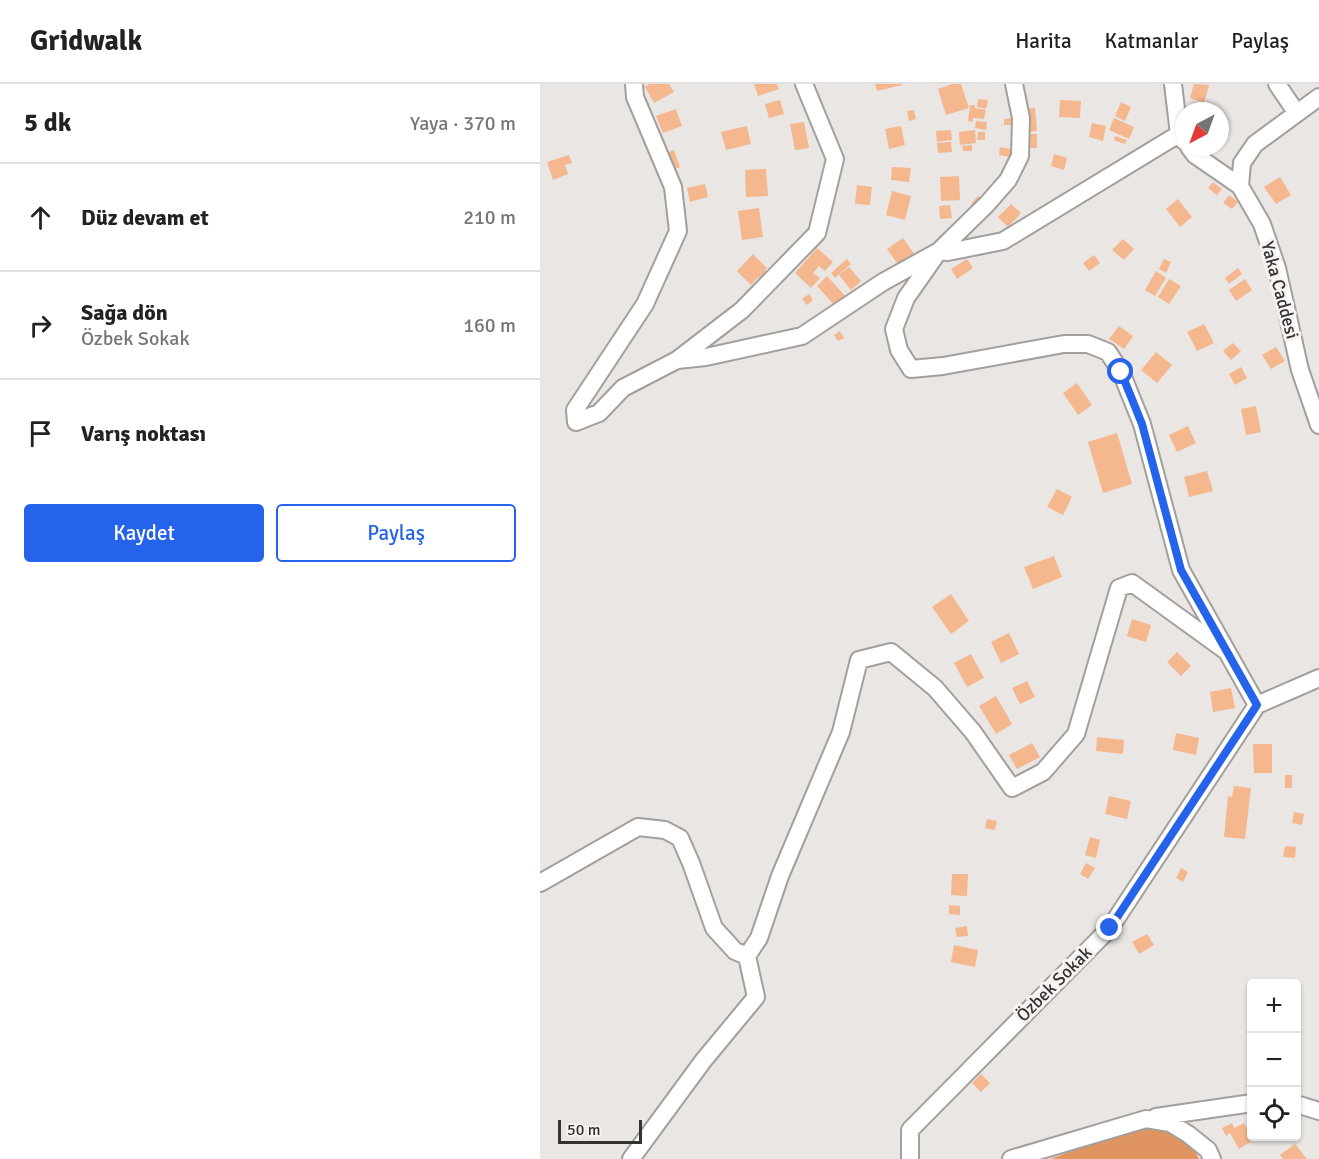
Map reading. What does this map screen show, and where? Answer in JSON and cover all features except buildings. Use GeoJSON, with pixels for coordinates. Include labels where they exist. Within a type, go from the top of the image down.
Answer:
{"type":"FeatureCollection","features":[{"type":"Feature","properties":{"kind":"street"},"geometry":{"type":"LineString","coordinates":[[634,84],[635,97],[673,187],[678,231],[645,304],[575,410],[576,422],[599,413],[623,388],[677,360],[742,309],[816,233],[835,159],[804,84]]}},
{"type":"Feature","properties":{"kind":"street"},"geometry":{"type":"LineString","coordinates":[[1014,84],[1021,118],[1020,156],[1008,180],[939,251],[906,298],[894,329],[899,350],[911,369],[943,366],[1064,344],[1088,344],[1108,352],[1121,372],[1142,424],[1181,570],[1257,705],[1319,678]]}},
{"type":"Feature","properties":{"kind":"street"},"geometry":{"type":"LineString","coordinates":[[1173,84],[1176,102]]}},
{"type":"Feature","properties":{"kind":"street"},"geometry":{"type":"LineString","coordinates":[[1277,84],[1296,112]]}},
{"type":"Feature","properties":{"kind":"street"},"geometry":{"type":"LineString","coordinates":[[1240,186],[1242,163],[1255,144],[1319,97]]}},
{"type":"Feature","properties":{"kind":"street"},"geometry":{"type":"LineString","coordinates":[[677,360],[706,357],[802,336],[883,282],[939,251],[948,252],[1003,241],[1175,146]]}},
{"type":"Feature","properties":{"kind":"street","name":"Yaka Caddesi"},"geometry":{"type":"LineString","coordinates":[[1196,156],[1240,186],[1262,224],[1277,268],[1299,370],[1319,425]]}},
{"type":"Feature","properties":{"kind":"street"},"geometry":{"type":"LineString","coordinates":[[631,1159],[703,1061],[756,997],[747,956],[759,938],[780,876],[841,732],[859,660],[891,652],[935,688],[973,732],[1012,788],[1043,772],[1076,734],[1119,588],[1132,583],[1226,651]]}},
{"type":"Feature","properties":{"kind":"street","name":"Özbek Sokak"},"geometry":{"type":"LineString","coordinates":[[910,1159],[910,1130],[1110,928],[1257,705]]}},
{"type":"Feature","properties":{"kind":"street"},"geometry":{"type":"LineString","coordinates":[[540,883],[638,827],[665,830],[680,838],[714,928],[735,951],[747,956]]}},
{"type":"Feature","properties":{"kind":"street"},"geometry":{"type":"LineString","coordinates":[[1011,1159],[1146,1119],[1247,1104]]}},
{"type":"Feature","properties":{"kind":"street"},"geometry":{"type":"LineString","coordinates":[[1301,1106],[1319,1111]]}},
{"type":"Feature","properties":{"kind":"street"},"geometry":{"type":"LineString","coordinates":[[1146,1119],[1170,1123],[1208,1150],[1212,1159]]}},
{"type":"Feature","properties":{"kind":"shaded area"},"geometry":{"type":"Polygon","coordinates":[[[1158,1125],[1192,1145],[1199,1159],[1051,1159],[1131,1127],[1158,1125]]]}},
{"type":"Feature","properties":{"kind":"route"},"geometry":{"type":"LineString","coordinates":[[1110,928],[1257,705],[1181,570],[1142,424],[1121,372]]}}]}
